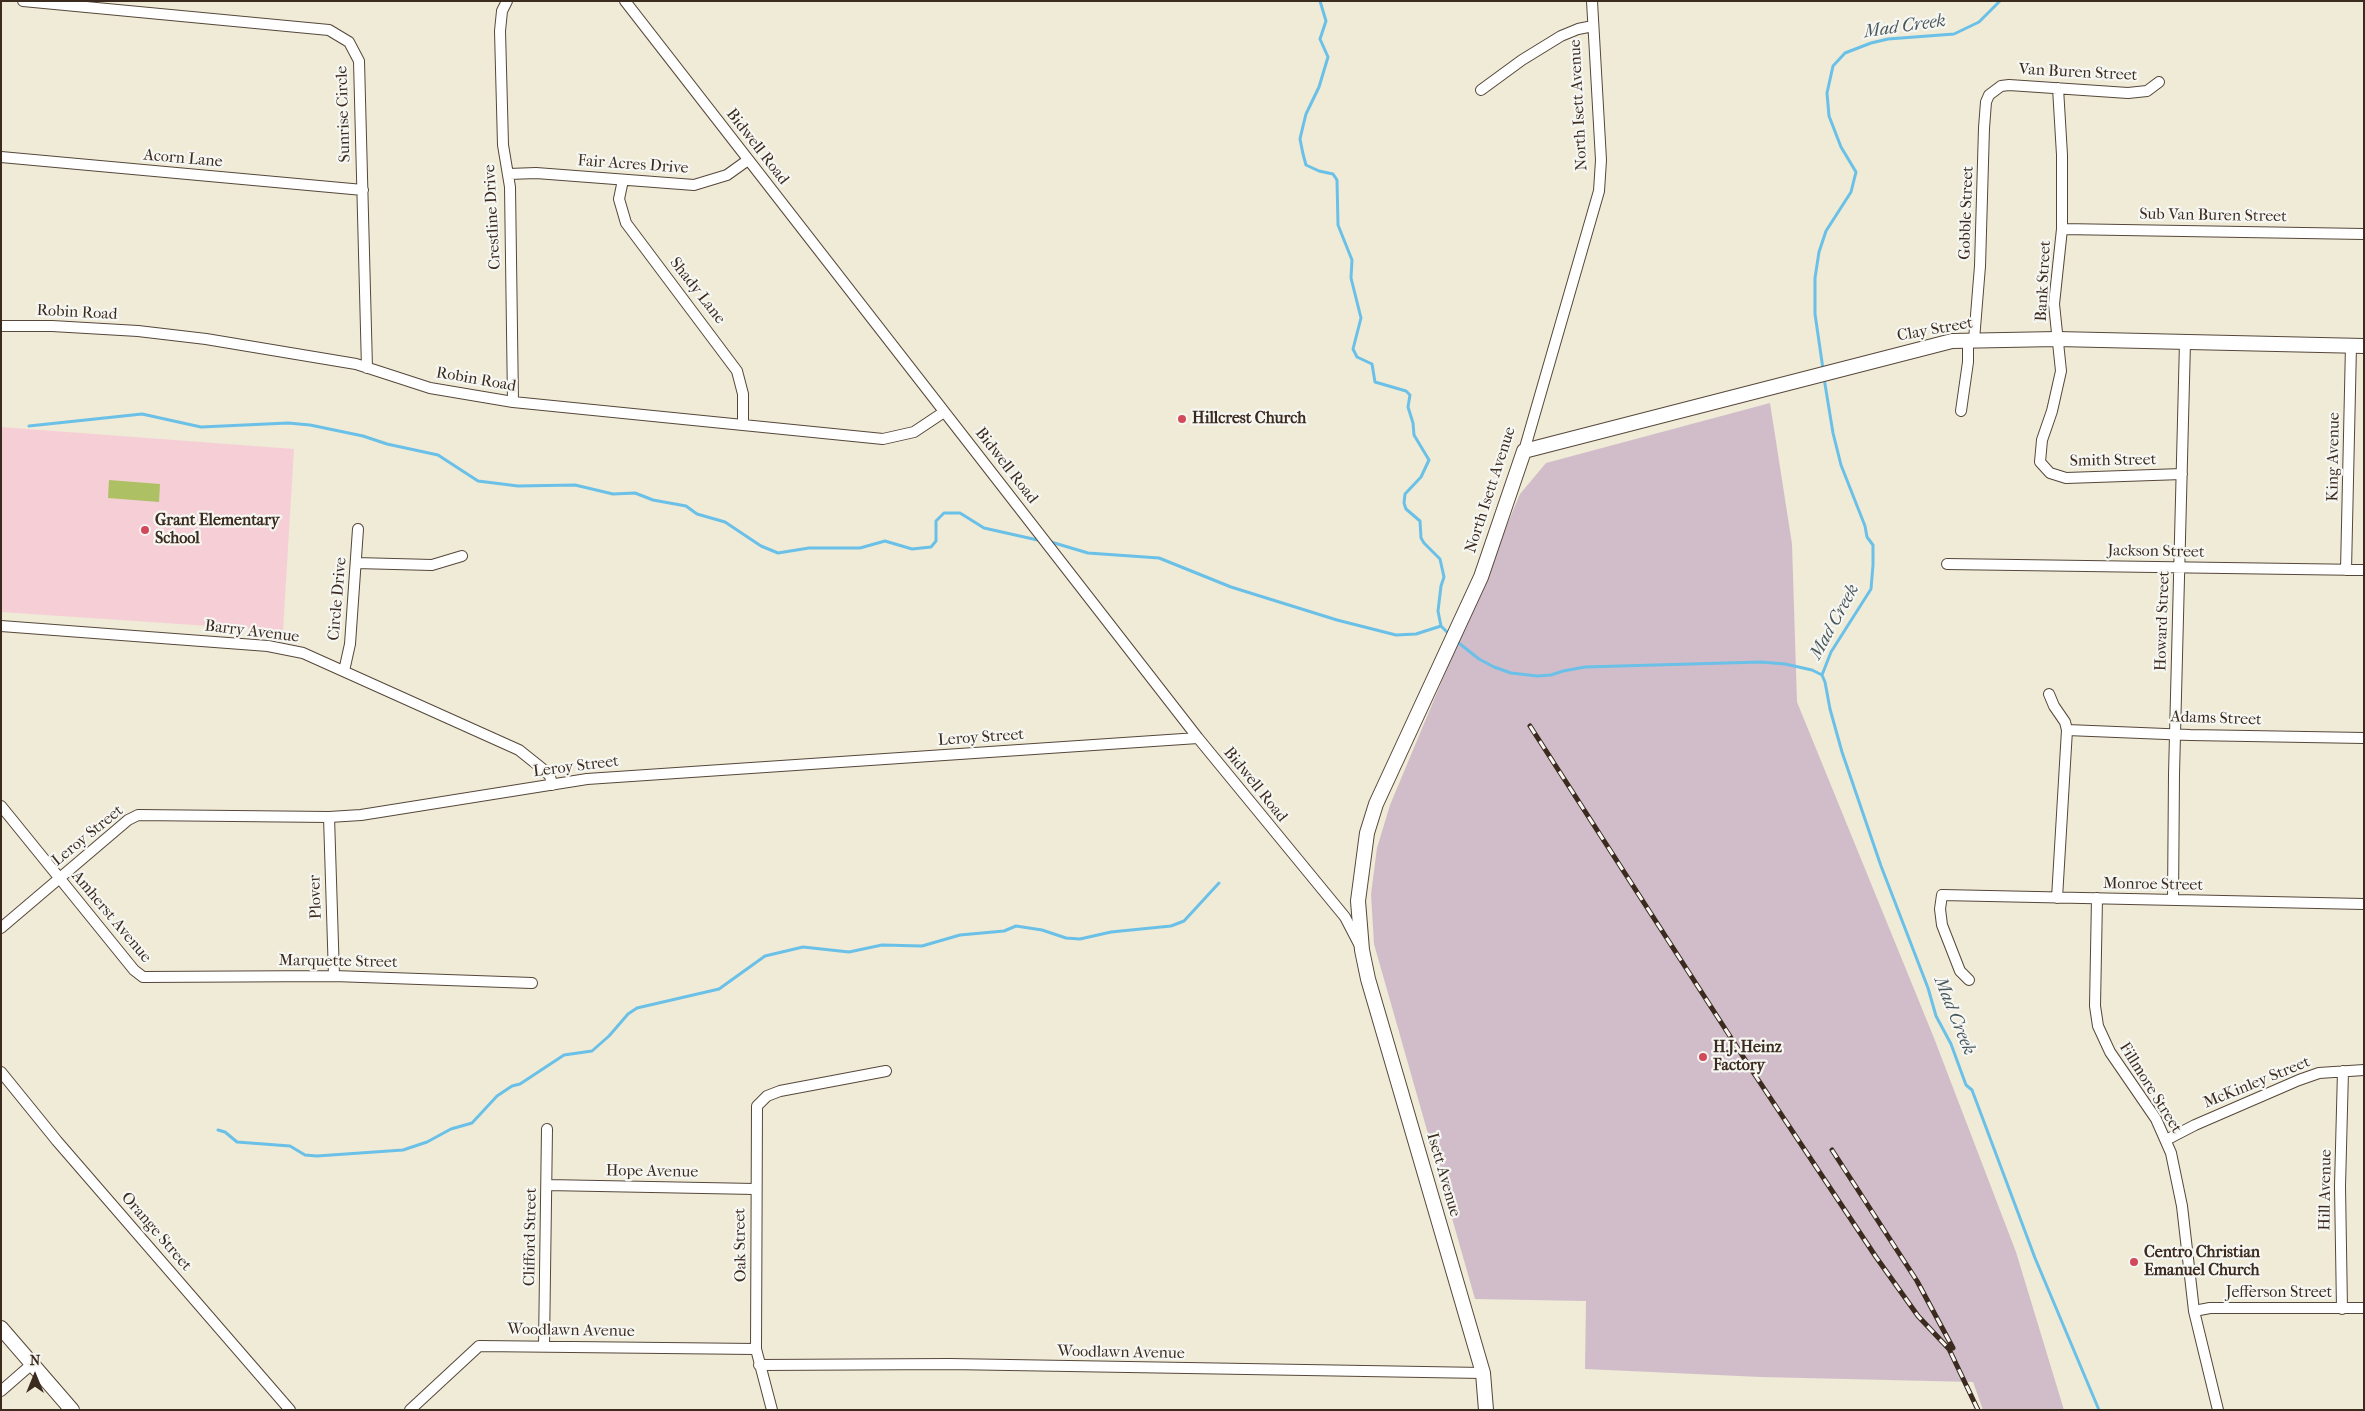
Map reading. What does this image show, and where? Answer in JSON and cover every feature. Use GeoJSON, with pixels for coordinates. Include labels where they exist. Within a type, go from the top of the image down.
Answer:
{"type":"FeatureCollection","features":[{"type":"Feature","properties":{"kind":"main road","name":"Clay Street"},"geometry":{"type":"LineString","coordinates":[[1524,451],[1932,345],[1971,340],[2057,339],[2357,345]]}},
{"type":"Feature","properties":{"kind":"main road","name":"North Isett Avenue"},"geometry":{"type":"LineString","coordinates":[[1362,950],[1358,900],[1367,833],[1376,804],[1481,577],[1524,451]]}},
{"type":"Feature","properties":{"kind":"main road","name":"Isett Avenue"},"geometry":{"type":"LineString","coordinates":[[1362,950],[1400,1094],[1483,1373],[1486,1410]]}},
{"type":"Feature","properties":{"kind":"main road"},"geometry":{"type":"LineString","coordinates":[[1,1328],[72,1410]]}},
{"type":"Feature","properties":{"kind":"street","name":"Sunrise Circle"},"geometry":{"type":"LineString","coordinates":[[23,1],[307,28],[336,32],[349,42],[358,61],[367,368]]}},
{"type":"Feature","properties":{"kind":"street","name":"Crestline Drive"},"geometry":{"type":"LineString","coordinates":[[507,1],[502,11],[500,31],[503,145],[509,174],[513,402]]}},
{"type":"Feature","properties":{"kind":"street","name":"Bidwell Road"},"geometry":{"type":"LineString","coordinates":[[625,1],[1198,738],[1344,917],[1362,950]]}},
{"type":"Feature","properties":{"kind":"street"},"geometry":{"type":"LineString","coordinates":[[1481,90],[1522,60],[1561,36],[1578,29],[1593,26],[1592,1]]}},
{"type":"Feature","properties":{"kind":"street","name":"North Isett Avenue"},"geometry":{"type":"LineString","coordinates":[[1524,451],[1599,191],[1600,160],[1593,26]]}},
{"type":"Feature","properties":{"kind":"street","name":"Van Buren Street"},"geometry":{"type":"LineString","coordinates":[[1994,91],[2010,85],[2140,92],[2147,91],[2159,82]]}},
{"type":"Feature","properties":{"kind":"street","name":"Bank Street"},"geometry":{"type":"LineString","coordinates":[[2046,470],[2040,462],[2042,440],[2052,411],[2061,370],[2054,304],[2062,229],[2062,155],[2058,88]]}},
{"type":"Feature","properties":{"kind":"street","name":"Gobble Street"},"geometry":{"type":"LineString","coordinates":[[1961,411],[1980,266],[1986,102],[1994,91]]}},
{"type":"Feature","properties":{"kind":"street","name":"Acorn Lane"},"geometry":{"type":"LineString","coordinates":[[1,157],[362,190]]}},
{"type":"Feature","properties":{"kind":"street","name":"Fair Acres Drive"},"geometry":{"type":"LineString","coordinates":[[509,174],[536,173],[694,185],[726,176],[748,160]]}},
{"type":"Feature","properties":{"kind":"street","name":"Shady Lane"},"geometry":{"type":"LineString","coordinates":[[623,180],[619,199],[626,223],[737,371],[743,394],[743,425]]}},
{"type":"Feature","properties":{"kind":"street","name":"Sub Van Buren Street"},"geometry":{"type":"LineString","coordinates":[[2062,229],[2364,234]]}},
{"type":"Feature","properties":{"kind":"street","name":"Robin Road"},"geometry":{"type":"LineString","coordinates":[[1,326],[52,326],[167,334],[269,349],[367,368],[430,388],[513,402],[883,439],[914,432],[944,412]]}},
{"type":"Feature","properties":{"kind":"street","name":"Howard Street"},"geometry":{"type":"LineString","coordinates":[[2173,900],[2185,342]]}},
{"type":"Feature","properties":{"kind":"street","name":"King Avenue"},"geometry":{"type":"LineString","coordinates":[[2346,570],[2357,345]]}},
{"type":"Feature","properties":{"kind":"street","name":"Smith Street"},"geometry":{"type":"LineString","coordinates":[[2046,470],[2054,475],[2066,478],[2182,474]]}},
{"type":"Feature","properties":{"kind":"street","name":"Circle Drive"},"geometry":{"type":"LineString","coordinates":[[344,671],[350,644],[358,529]]}},
{"type":"Feature","properties":{"kind":"street"},"geometry":{"type":"LineString","coordinates":[[356,562],[432,564],[462,556]]}},
{"type":"Feature","properties":{"kind":"street","name":"Jackson Street"},"geometry":{"type":"LineString","coordinates":[[1947,564],[2364,570]]}},
{"type":"Feature","properties":{"kind":"street","name":"Barry Avenue"},"geometry":{"type":"LineString","coordinates":[[1,626],[268,646],[303,653],[519,750],[550,776],[552,784]]}},
{"type":"Feature","properties":{"kind":"street"},"geometry":{"type":"LineString","coordinates":[[2049,694],[2054,706],[2065,722],[2067,730],[2057,898]]}},
{"type":"Feature","properties":{"kind":"street","name":"Adams Street"},"geometry":{"type":"LineString","coordinates":[[2067,730],[2364,738]]}},
{"type":"Feature","properties":{"kind":"street","name":"Leroy Street"},"geometry":{"type":"LineString","coordinates":[[1,928],[128,820],[138,815],[329,817],[361,815],[552,784],[634,775],[1198,738]]}},
{"type":"Feature","properties":{"kind":"street","name":"Amherst Avenue"},"geometry":{"type":"LineString","coordinates":[[1,806],[134,970],[143,977]]}},
{"type":"Feature","properties":{"kind":"street","name":"Plover"},"geometry":{"type":"LineString","coordinates":[[329,817],[334,976]]}},
{"type":"Feature","properties":{"kind":"street","name":"Monroe Street"},"geometry":{"type":"LineString","coordinates":[[1969,980],[1960,971],[1942,925],[1940,909],[1942,895],[2364,904]]}},
{"type":"Feature","properties":{"kind":"street","name":"Fillmore Street"},"geometry":{"type":"LineString","coordinates":[[2097,898],[2095,1006],[2098,1026],[2110,1052],[2146,1103],[2166,1140],[2178,1176],[2194,1311],[2218,1410]]}},
{"type":"Feature","properties":{"kind":"street","name":"Marquette Street"},"geometry":{"type":"LineString","coordinates":[[143,977],[334,976],[532,983]]}},
{"type":"Feature","properties":{"kind":"street","name":"McKinley Street"},"geometry":{"type":"LineString","coordinates":[[2166,1140],[2195,1125],[2299,1080],[2319,1073],[2364,1070]]}},
{"type":"Feature","properties":{"kind":"street","name":"Oak Street"},"geometry":{"type":"LineString","coordinates":[[772,1410],[756,1349],[755,1112],[760,1100],[780,1091],[886,1071]]}},
{"type":"Feature","properties":{"kind":"street","name":"Hill Avenue"},"geometry":{"type":"LineString","coordinates":[[2342,1309],[2340,1186],[2343,1071]]}},
{"type":"Feature","properties":{"kind":"street","name":"Orange Street"},"geometry":{"type":"LineString","coordinates":[[1,1072],[57,1141],[290,1410]]}},
{"type":"Feature","properties":{"kind":"street","name":"Clifford Street"},"geometry":{"type":"LineString","coordinates":[[544,1346],[547,1129]]}},
{"type":"Feature","properties":{"kind":"street","name":"Hope Avenue"},"geometry":{"type":"LineString","coordinates":[[547,1185],[755,1189]]}},
{"type":"Feature","properties":{"kind":"street","name":"Jefferson Street"},"geometry":{"type":"LineString","coordinates":[[2194,1311],[2210,1308],[2364,1308]]}},
{"type":"Feature","properties":{"kind":"street","name":"Woodlawn Avenue"},"geometry":{"type":"LineString","coordinates":[[410,1410],[478,1346],[756,1349]]}},
{"type":"Feature","properties":{"kind":"street"},"geometry":{"type":"LineString","coordinates":[[1,1391],[32,1364]]}},
{"type":"Feature","properties":{"kind":"street","name":"Woodlawn Avenue"},"geometry":{"type":"LineString","coordinates":[[759,1365],[950,1364],[1483,1373]]}},
{"type":"Feature","properties":{"kind":"shaded area"},"geometry":{"type":"Polygon","coordinates":[[[1770,403],[1792,544],[1797,702],[1934,1038],[2016,1252],[2064,1410],[1983,1410],[1973,1382],[1761,1377],[1585,1369],[1586,1301],[1475,1299],[1374,944],[1371,894],[1377,848],[1390,805],[1520,494],[1546,463],[1770,403]]]}},
{"type":"Feature","properties":{"kind":"shaded area","name":"Grant Elementary School"},"geometry":{"type":"Polygon","coordinates":[[[1,427],[294,449],[283,631],[1,612],[1,427]]]}},
{"type":"Feature","properties":{"kind":"green space"},"geometry":{"type":"Polygon","coordinates":[[[109,480],[160,484],[159,502],[108,498],[109,480]]]}},
{"type":"Feature","properties":{"kind":"waterway"},"geometry":{"type":"LineString","coordinates":[[1320,1],[1326,21],[1320,39],[1328,57],[1319,87],[1306,114],[1300,139],[1303,154],[1306,165],[1319,171],[1333,174],[1337,180],[1338,225],[1352,260],[1351,278],[1361,318],[1353,349],[1357,357],[1372,364],[1375,382],[1406,391],[1410,395],[1408,407],[1413,423],[1414,435],[1429,460],[1421,477],[1405,494],[1404,503],[1406,509],[1420,521],[1421,538],[1424,543],[1440,559],[1444,577],[1438,611],[1441,626],[1449,634]]}},
{"type":"Feature","properties":{"kind":"waterway","name":"Mad Creek"},"geometry":{"type":"LineString","coordinates":[[1823,369],[1815,314],[1815,278],[1819,252],[1826,231],[1851,192],[1856,172],[1841,147],[1829,116],[1827,93],[1833,66],[1845,53],[1871,43],[1888,39],[1954,34],[1979,22],[2000,1]]}},
{"type":"Feature","properties":{"kind":"waterway","name":"Mad Creek"},"geometry":{"type":"LineString","coordinates":[[1822,675],[1831,652],[1871,589],[1873,565],[1873,545],[1867,537],[1865,526],[1841,465],[1833,433],[1824,378]]}},
{"type":"Feature","properties":{"kind":"waterway"},"geometry":{"type":"LineString","coordinates":[[29,426],[142,414],[201,427],[288,423],[310,425],[438,455],[478,481],[518,486],[575,485],[613,494],[635,493],[653,500],[686,506],[697,514],[725,522],[761,546],[778,553],[809,548],[860,548],[885,541],[912,549],[931,547],[936,541],[936,521],[944,513],[960,513],[984,528],[1042,541]]}},
{"type":"Feature","properties":{"kind":"waterway"},"geometry":{"type":"LineString","coordinates":[[1051,542],[1088,553],[1159,558],[1231,587],[1337,620],[1396,635],[1416,634],[1441,626]]}},
{"type":"Feature","properties":{"kind":"waterway"},"geometry":{"type":"LineString","coordinates":[[1455,640],[1479,659],[1494,667],[1511,673],[1537,676],[1551,675],[1585,667],[1761,662],[1785,664],[1812,670],[1822,675]]}},
{"type":"Feature","properties":{"kind":"waterway","name":"Mad Creek"},"geometry":{"type":"LineString","coordinates":[[1822,675],[1842,752],[1881,866],[1928,988],[1936,1016],[1951,1044],[1966,1085],[1972,1090],[2035,1258],[2099,1410]]}},
{"type":"Feature","properties":{"kind":"waterway"},"geometry":{"type":"LineString","coordinates":[[218,1130],[225,1132],[237,1142],[290,1146],[305,1155],[317,1156],[403,1150],[427,1142],[451,1129],[472,1123],[497,1096],[512,1086],[520,1084],[564,1055],[592,1051],[609,1036],[628,1014],[637,1008],[719,989],[765,956],[803,947],[849,952],[882,945],[922,946],[960,935],[1004,931],[1016,926],[1042,930],[1066,938],[1080,939],[1111,932],[1171,926],[1184,921],[1219,883]]}},
{"type":"Feature","properties":{"kind":"railway"},"geometry":{"type":"LineString","coordinates":[[1530,726],[1753,1072],[1876,1257],[1918,1316],[1949,1349],[1978,1410]]}},
{"type":"Feature","properties":{"kind":"railway"},"geometry":{"type":"LineString","coordinates":[[1832,1150],[1917,1281],[1953,1348]]}},
{"type":"Feature","properties":{"kind":"place","name":"Hillcrest Church"},"geometry":{"type":"Point","coordinates":[1182,419]}},
{"type":"Feature","properties":{"kind":"place","name":"Grant Elementary School"},"geometry":{"type":"Point","coordinates":[145,530]}},
{"type":"Feature","properties":{"kind":"place","name":"H.J. Heinz Factory"},"geometry":{"type":"Point","coordinates":[1703,1057]}},
{"type":"Feature","properties":{"kind":"place","name":"Centro Christian Emanuel Church"},"geometry":{"type":"Point","coordinates":[2134,1262]}}]}
